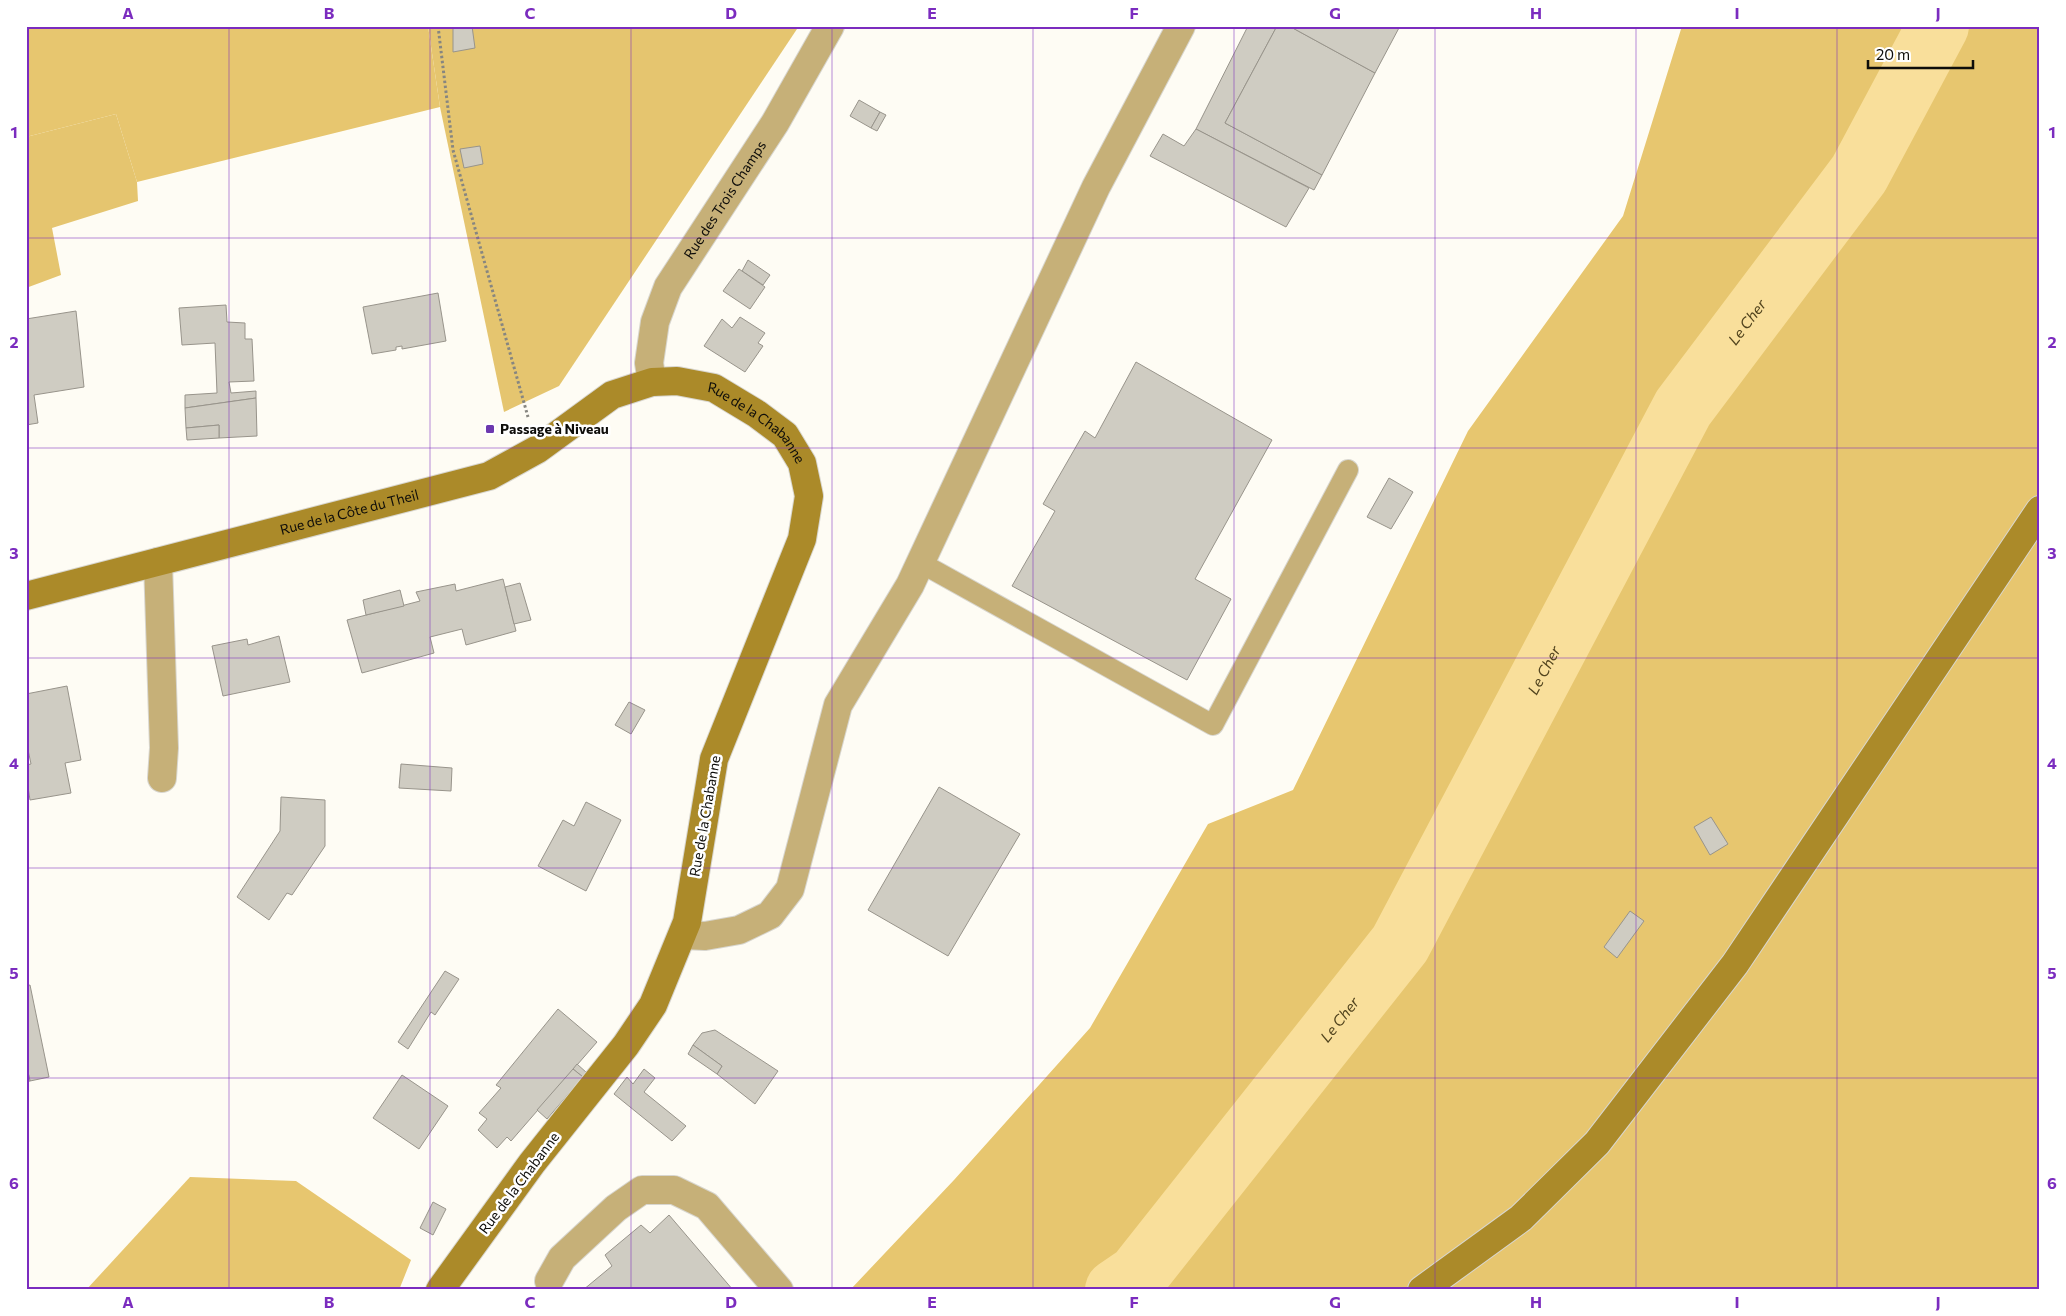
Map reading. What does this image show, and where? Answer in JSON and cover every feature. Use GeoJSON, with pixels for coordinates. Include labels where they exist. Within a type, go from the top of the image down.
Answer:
{"type":"FeatureCollection","features":[{"type":"Feature","properties":{"kind":"street","name":"Rue des Trois Champs"},"geometry":{"type":"LineString","coordinates":[[652,382],[649,363],[655,322],[668,287],[775,123],[830,26]]}},
{"type":"Feature","properties":{"kind":"street"},"geometry":{"type":"LineString","coordinates":[[683,935],[705,936],[739,930],[770,915],[790,890],[838,705],[910,585],[1096,187],[1181,26]]}},
{"type":"Feature","properties":{"kind":"street","name":"Rue de la Chabanne"},"geometry":{"type":"LineString","coordinates":[[440,1290],[532,1163],[626,1045],[653,1005],[687,922],[714,759],[802,539],[809,496],[802,462],[785,435],[757,414],[714,388],[677,381],[652,382]]}},
{"type":"Feature","properties":{"kind":"street","name":"Rue de la Côte du Theil"},"geometry":{"type":"LineString","coordinates":[[26,596],[489,476],[538,449],[612,395],[652,382]]}},
{"type":"Feature","properties":{"kind":"street"},"geometry":{"type":"LineString","coordinates":[[1422,1290],[1521,1218],[1597,1143],[1735,964],[2040,510]]}},
{"type":"Feature","properties":{"kind":"street"},"geometry":{"type":"LineString","coordinates":[[158,562],[164,748],[162,778]]}},
{"type":"Feature","properties":{"kind":"street"},"geometry":{"type":"LineString","coordinates":[[549,1282],[562,1258],[616,1208],[642,1190],[674,1190],[707,1206],[779,1290]]}},
{"type":"Feature","properties":{"kind":"lane"},"geometry":{"type":"LineString","coordinates":[[921,563],[1213,726],[1348,470]]}},
{"type":"Feature","properties":{"kind":"path"},"geometry":{"type":"LineString","coordinates":[[438,26],[453,150],[538,449]]}},
{"type":"Feature","properties":{"kind":"shaded area"},"geometry":{"type":"Polygon","coordinates":[[[26,26],[428,26],[440,107],[137,182],[116,114],[26,137],[26,26]]]}},
{"type":"Feature","properties":{"kind":"shaded area"},"geometry":{"type":"Polygon","coordinates":[[[428,26],[799,26],[559,386],[504,412],[440,107],[428,26]]]}},
{"type":"Feature","properties":{"kind":"shaded area"},"geometry":{"type":"Polygon","coordinates":[[[1682,26],[2040,26],[2040,1290],[850,1290],[954,1180],[1090,1028],[1208,824],[1293,790],[1468,431],[1623,216],[1682,26]]]}},
{"type":"Feature","properties":{"kind":"shaded area"},"geometry":{"type":"Polygon","coordinates":[[[116,114],[137,182],[138,201],[52,228],[61,275],[26,288],[26,137],[116,114]]]}},
{"type":"Feature","properties":{"kind":"shaded area"},"geometry":{"type":"Polygon","coordinates":[[[190,1177],[296,1181],[411,1260],[399,1290],[86,1290],[190,1177]]]}},
{"type":"Feature","properties":{"kind":"building"},"geometry":{"type":"Polygon","coordinates":[[[472,26],[475,48],[453,52],[453,27],[472,26]]]}},
{"type":"Feature","properties":{"kind":"building"},"geometry":{"type":"Polygon","coordinates":[[[1248,26],[1277,26],[1225,123],[1322,175],[1314,190],[1196,129],[1248,26]]]}},
{"type":"Feature","properties":{"kind":"building"},"geometry":{"type":"Polygon","coordinates":[[[1277,26],[1289,26],[1375,73],[1322,175],[1225,123],[1277,26]]]}},
{"type":"Feature","properties":{"kind":"building"},"geometry":{"type":"Polygon","coordinates":[[[1289,26],[1400,26],[1375,73],[1289,26]]]}},
{"type":"Feature","properties":{"kind":"building"},"geometry":{"type":"Polygon","coordinates":[[[859,100],[880,112],[871,128],[850,116],[859,100]]]}},
{"type":"Feature","properties":{"kind":"building"},"geometry":{"type":"Polygon","coordinates":[[[880,112],[886,115],[877,131],[871,128],[880,112]]]}},
{"type":"Feature","properties":{"kind":"building"},"geometry":{"type":"Polygon","coordinates":[[[1196,129],[1309,188],[1286,227],[1150,156],[1163,134],[1184,146],[1196,129]]]}},
{"type":"Feature","properties":{"kind":"building"},"geometry":{"type":"Polygon","coordinates":[[[480,146],[483,164],[464,168],[460,149],[480,146]]]}},
{"type":"Feature","properties":{"kind":"building"},"geometry":{"type":"Polygon","coordinates":[[[748,260],[770,275],[763,285],[742,271],[748,260]]]}},
{"type":"Feature","properties":{"kind":"building"},"geometry":{"type":"Polygon","coordinates":[[[739,269],[765,287],[750,309],[723,291],[739,269]]]}},
{"type":"Feature","properties":{"kind":"building"},"geometry":{"type":"Polygon","coordinates":[[[438,293],[446,341],[402,349],[402,346],[396,347],[396,350],[372,354],[363,307],[438,293]]]}},
{"type":"Feature","properties":{"kind":"building"},"geometry":{"type":"Polygon","coordinates":[[[226,305],[227,322],[245,323],[245,339],[252,339],[254,381],[229,382],[231,393],[256,391],[256,398],[185,408],[185,395],[217,393],[215,343],[182,345],[179,308],[226,305]]]}},
{"type":"Feature","properties":{"kind":"building"},"geometry":{"type":"Polygon","coordinates":[[[76,311],[84,387],[34,395],[38,423],[26,425],[26,319],[76,311]]]}},
{"type":"Feature","properties":{"kind":"building"},"geometry":{"type":"Polygon","coordinates":[[[740,317],[765,333],[758,343],[763,346],[745,372],[704,346],[722,319],[732,328],[740,317]]]}},
{"type":"Feature","properties":{"kind":"building"},"geometry":{"type":"Polygon","coordinates":[[[1136,362],[1272,440],[1195,579],[1231,599],[1187,680],[1012,586],[1055,511],[1043,504],[1085,431],[1095,438],[1136,362]]]}},
{"type":"Feature","properties":{"kind":"building"},"geometry":{"type":"Polygon","coordinates":[[[256,398],[257,436],[219,438],[219,425],[186,428],[185,408],[256,398]]]}},
{"type":"Feature","properties":{"kind":"building"},"geometry":{"type":"Polygon","coordinates":[[[219,425],[219,438],[187,440],[186,428],[219,425]]]}},
{"type":"Feature","properties":{"kind":"building"},"geometry":{"type":"Polygon","coordinates":[[[1389,478],[1413,492],[1391,529],[1367,517],[1389,478]]]}},
{"type":"Feature","properties":{"kind":"building"},"geometry":{"type":"Polygon","coordinates":[[[503,579],[516,631],[466,645],[462,629],[430,637],[434,653],[362,673],[347,620],[420,601],[416,592],[455,584],[456,591],[503,579]]]}},
{"type":"Feature","properties":{"kind":"building"},"geometry":{"type":"Polygon","coordinates":[[[520,583],[531,620],[514,624],[505,587],[520,583]]]}},
{"type":"Feature","properties":{"kind":"building"},"geometry":{"type":"Polygon","coordinates":[[[400,590],[404,606],[366,615],[363,600],[400,590]]]}},
{"type":"Feature","properties":{"kind":"building"},"geometry":{"type":"Polygon","coordinates":[[[279,636],[290,682],[223,696],[212,646],[247,639],[248,645],[279,636]]]}},
{"type":"Feature","properties":{"kind":"building"},"geometry":{"type":"Polygon","coordinates":[[[67,686],[81,760],[65,763],[71,793],[30,800],[26,774],[26,765],[31,764],[26,740],[26,694],[67,686]]]}},
{"type":"Feature","properties":{"kind":"building"},"geometry":{"type":"Polygon","coordinates":[[[629,702],[645,710],[631,734],[615,725],[629,702]]]}},
{"type":"Feature","properties":{"kind":"building"},"geometry":{"type":"Polygon","coordinates":[[[401,764],[452,768],[451,791],[399,788],[401,764]]]}},
{"type":"Feature","properties":{"kind":"building"},"geometry":{"type":"Polygon","coordinates":[[[939,787],[1020,834],[948,956],[868,910],[939,787]]]}},
{"type":"Feature","properties":{"kind":"building"},"geometry":{"type":"Polygon","coordinates":[[[281,797],[325,800],[325,846],[292,895],[287,893],[269,920],[237,897],[280,831],[281,797]]]}},
{"type":"Feature","properties":{"kind":"building"},"geometry":{"type":"Polygon","coordinates":[[[586,802],[621,820],[586,891],[538,866],[563,820],[574,826],[586,802]]]}},
{"type":"Feature","properties":{"kind":"building"},"geometry":{"type":"Polygon","coordinates":[[[1711,817],[1728,844],[1710,855],[1694,827],[1711,817]]]}},
{"type":"Feature","properties":{"kind":"building"},"geometry":{"type":"Polygon","coordinates":[[[1630,911],[1644,921],[1617,958],[1604,947],[1630,911]]]}},
{"type":"Feature","properties":{"kind":"building"},"geometry":{"type":"Polygon","coordinates":[[[445,971],[459,979],[435,1015],[431,1012],[408,1049],[398,1042],[445,971]]]}},
{"type":"Feature","properties":{"kind":"building"},"geometry":{"type":"Polygon","coordinates":[[[30,985],[49,1077],[30,1081],[26,1063],[26,986],[30,985]]]}},
{"type":"Feature","properties":{"kind":"building"},"geometry":{"type":"Polygon","coordinates":[[[558,1009],[597,1042],[511,1141],[507,1137],[497,1148],[478,1130],[487,1119],[479,1113],[501,1088],[496,1085],[558,1009]]]}},
{"type":"Feature","properties":{"kind":"building"},"geometry":{"type":"Polygon","coordinates":[[[715,1030],[778,1071],[755,1104],[717,1074],[722,1066],[693,1045],[702,1033],[715,1030]]]}},
{"type":"Feature","properties":{"kind":"building"},"geometry":{"type":"Polygon","coordinates":[[[693,1045],[722,1066],[717,1074],[688,1054],[693,1045]]]}},
{"type":"Feature","properties":{"kind":"building"},"geometry":{"type":"Polygon","coordinates":[[[26,1063],[30,1081],[26,1082],[26,1063]]]}},
{"type":"Feature","properties":{"kind":"building"},"geometry":{"type":"Polygon","coordinates":[[[577,1064],[587,1073],[583,1077],[573,1069],[577,1064]]]}},
{"type":"Feature","properties":{"kind":"building"},"geometry":{"type":"Polygon","coordinates":[[[573,1069],[583,1077],[547,1119],[537,1110],[573,1069]]]}},
{"type":"Feature","properties":{"kind":"building"},"geometry":{"type":"Polygon","coordinates":[[[644,1069],[655,1078],[644,1092],[686,1126],[672,1141],[614,1094],[627,1077],[633,1084],[644,1069]]]}},
{"type":"Feature","properties":{"kind":"building"},"geometry":{"type":"Polygon","coordinates":[[[402,1075],[448,1106],[419,1149],[373,1118],[402,1075]]]}},
{"type":"Feature","properties":{"kind":"building"},"geometry":{"type":"Polygon","coordinates":[[[433,1202],[446,1209],[433,1235],[420,1228],[433,1202]]]}},
{"type":"Feature","properties":{"kind":"building"},"geometry":{"type":"Polygon","coordinates":[[[669,1215],[733,1290],[583,1290],[612,1266],[605,1255],[641,1225],[650,1233],[669,1215]]]}},
{"type":"Feature","properties":{"kind":"waterway","name":"Le Cher"},"geometry":{"type":"LineString","coordinates":[[1116,1290],[1138,1275],[1400,944],[1683,408],[1859,174],[1938,26]]}},
{"type":"Feature","properties":{"kind":"place","name":"Passage à Niveau"},"geometry":{"type":"Point","coordinates":[490,429]}}]}
